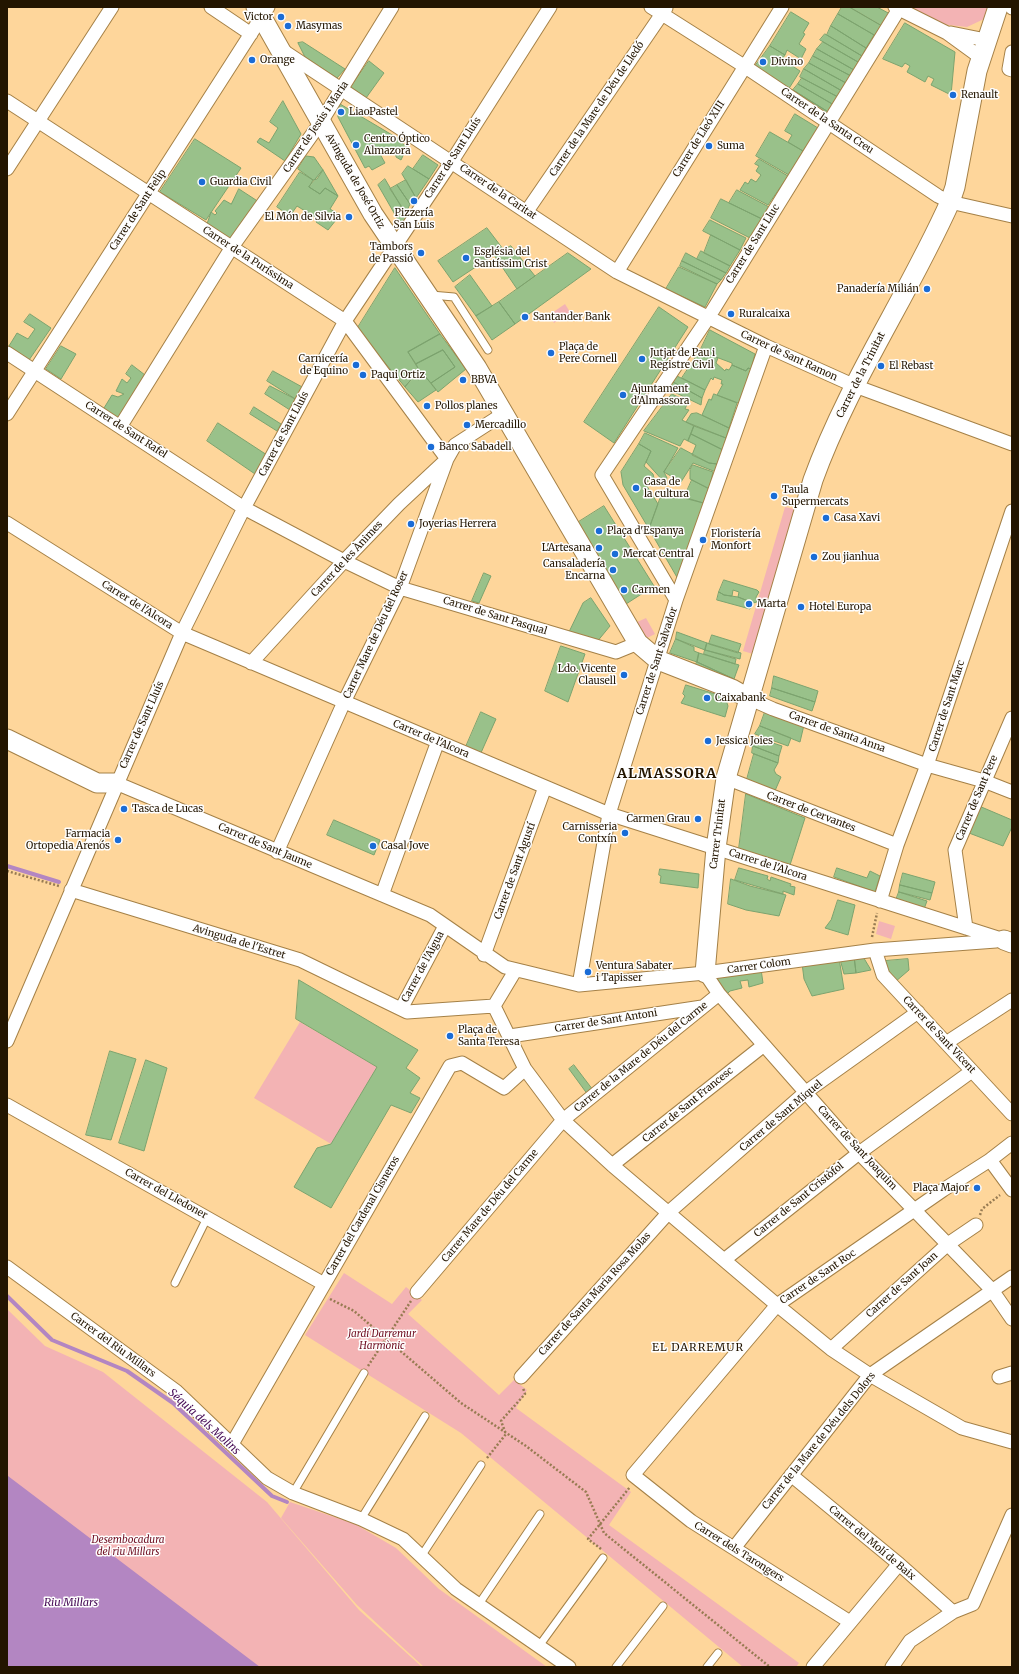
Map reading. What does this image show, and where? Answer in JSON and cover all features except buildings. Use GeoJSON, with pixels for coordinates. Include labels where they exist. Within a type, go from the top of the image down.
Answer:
{"type":"FeatureCollection","features":[{"type":"Feature","properties":{"kind":"street"},"geometry":{"type":"LineString","coordinates":[[7,169],[112,7]]}},
{"type":"Feature","properties":{"kind":"street"},"geometry":{"type":"LineString","coordinates":[[211,7],[251,34]]}},
{"type":"Feature","properties":{"kind":"street","name":"Carrer de Jesús i Maria"},"geometry":{"type":"LineString","coordinates":[[120,427],[232,247],[321,122],[392,7]]}},
{"type":"Feature","properties":{"kind":"street","name":"Carrer de Sant Lluís"},"geometry":{"type":"LineString","coordinates":[[7,1041],[116,783],[182,633],[244,508],[346,321],[452,161],[550,7]]}},
{"type":"Feature","properties":{"kind":"street","name":"Carrer de la Santa Creu"},"geometry":{"type":"LineString","coordinates":[[651,7],[665,11],[744,66],[938,196],[950,202],[1012,216]]}},
{"type":"Feature","properties":{"kind":"street","name":"Carrer de Lleó XIII"},"geometry":{"type":"LineString","coordinates":[[617,272],[782,7]]}},
{"type":"Feature","properties":{"kind":"street","name":"Carrer de la Trinitat"},"geometry":{"type":"LineString","coordinates":[[748,698],[813,480],[823,452],[855,386],[950,202],[955,187],[984,48],[998,7]]}},
{"type":"Feature","properties":{"kind":"street"},"geometry":{"type":"LineString","coordinates":[[897,8],[948,33],[984,48]]}},
{"type":"Feature","properties":{"kind":"street","name":"Carrer de Sant Lluc"},"geometry":{"type":"LineString","coordinates":[[624,512],[602,475],[708,318],[897,8]]}},
{"type":"Feature","properties":{"kind":"street","name":"Carrer de Sant Felip"},"geometry":{"type":"LineString","coordinates":[[7,414],[251,34],[262,10]]}},
{"type":"Feature","properties":{"kind":"street","name":"Avinguda de José Ortiz"},"geometry":{"type":"LineString","coordinates":[[262,10],[279,48],[373,214],[477,368],[504,417]]}},
{"type":"Feature","properties":{"kind":"street","name":"Carrer de la Mare de Déu de Lledó"},"geometry":{"type":"LineString","coordinates":[[527,211],[665,11]]}},
{"type":"Feature","properties":{"kind":"street"},"geometry":{"type":"LineString","coordinates":[[948,33],[984,48]]}},
{"type":"Feature","properties":{"kind":"street","name":"Carrer de la Caritat"},"geometry":{"type":"LineString","coordinates":[[279,48],[341,91],[452,161],[617,272]]}},
{"type":"Feature","properties":{"kind":"street"},"geometry":{"type":"LineString","coordinates":[[1011,70],[1012,52]]}},
{"type":"Feature","properties":{"kind":"street","name":"Carrer de la Puríssima"},"geometry":{"type":"LineString","coordinates":[[7,101],[346,321],[447,460]]}},
{"type":"Feature","properties":{"kind":"street","name":"Carrer de Sant Ramon"},"geometry":{"type":"LineString","coordinates":[[617,272],[766,346],[855,386],[1012,444]]}},
{"type":"Feature","properties":{"kind":"street","name":"Carrer de Sant Salvador"},"geometry":{"type":"LineString","coordinates":[[579,985],[609,814],[676,600],[766,346]]}},
{"type":"Feature","properties":{"kind":"street","name":"Carrer de Sant Rafel"},"geometry":{"type":"LineString","coordinates":[[7,353],[244,508]]}},
{"type":"Feature","properties":{"kind":"street"},"geometry":{"type":"LineString","coordinates":[[504,417],[638,643],[658,660],[732,689],[748,698]]}},
{"type":"Feature","properties":{"kind":"street","name":"Carrer Mare de Déu del Roser"},"geometry":{"type":"LineString","coordinates":[[277,852],[344,702],[400,588],[447,460],[455,445],[504,417]]}},
{"type":"Feature","properties":{"kind":"street","name":"Carrer de les Ànimes"},"geometry":{"type":"LineString","coordinates":[[251,663],[344,561],[399,504],[447,460]]}},
{"type":"Feature","properties":{"kind":"street","name":"Carrer de Sant Pasqual"},"geometry":{"type":"LineString","coordinates":[[244,508],[344,561],[400,588],[616,652],[638,643]]}},
{"type":"Feature","properties":{"kind":"street","name":"Carrer de Sant Marc"},"geometry":{"type":"LineString","coordinates":[[880,901],[897,845],[927,764],[1012,511]]}},
{"type":"Feature","properties":{"kind":"street"},"geometry":{"type":"LineString","coordinates":[[624,512],[676,600]]}},
{"type":"Feature","properties":{"kind":"street","name":"Carrer de l'Alcora"},"geometry":{"type":"LineString","coordinates":[[7,523],[182,633],[609,814],[966,928],[1009,937]]}},
{"type":"Feature","properties":{"kind":"street","name":"Carrer de Santa Anna"},"geometry":{"type":"LineString","coordinates":[[748,698],[767,707],[927,764],[984,781],[1012,792]]}},
{"type":"Feature","properties":{"kind":"street","name":"Carrer Trinitat"},"geometry":{"type":"LineString","coordinates":[[705,973],[716,848],[726,778],[748,698]]}},
{"type":"Feature","properties":{"kind":"street","name":"Carrer de Sant Pere"},"geometry":{"type":"LineString","coordinates":[[966,928],[955,850],[1012,718]]}},
{"type":"Feature","properties":{"kind":"street","name":"Carrer de Sant Jaume"},"geometry":{"type":"LineString","coordinates":[[7,739],[98,783],[116,783],[277,852],[430,915],[484,955],[514,971]]}},
{"type":"Feature","properties":{"kind":"street"},"geometry":{"type":"LineString","coordinates":[[382,895],[438,741]]}},
{"type":"Feature","properties":{"kind":"street","name":"Carrer de Cervantes"},"geometry":{"type":"LineString","coordinates":[[726,778],[897,845]]}},
{"type":"Feature","properties":{"kind":"street","name":"Carrer de Sant Agustí"},"geometry":{"type":"LineString","coordinates":[[484,955],[546,787]]}},
{"type":"Feature","properties":{"kind":"street","name":"Avinguda de l'Estret"},"geometry":{"type":"LineString","coordinates":[[71,890],[300,960],[401,1008]]}},
{"type":"Feature","properties":{"kind":"street","name":"Carrer de l'Aigua"},"geometry":{"type":"LineString","coordinates":[[401,1008],[445,926]]}},
{"type":"Feature","properties":{"kind":"street","name":"Carrer Colom"},"geometry":{"type":"LineString","coordinates":[[514,971],[579,985],[705,973],[876,950],[1009,937]]}},
{"type":"Feature","properties":{"kind":"street","name":"Carrer de Sant Vicent"},"geometry":{"type":"LineString","coordinates":[[876,950],[883,975],[1012,1114]]}},
{"type":"Feature","properties":{"kind":"street"},"geometry":{"type":"LineString","coordinates":[[494,1006],[514,971]]}},
{"type":"Feature","properties":{"kind":"street","name":"Carrer de Sant Joaquim"},"geometry":{"type":"LineString","coordinates":[[705,973],[719,994],[859,1152],[992,1290],[1012,1319]]}},
{"type":"Feature","properties":{"kind":"street","name":"Carrer de la Mare de Déu del Carme"},"geometry":{"type":"LineString","coordinates":[[563,1120],[719,994]]}},
{"type":"Feature","properties":{"kind":"street"},"geometry":{"type":"LineString","coordinates":[[946,1043],[1012,1000]]}},
{"type":"Feature","properties":{"kind":"street"},"geometry":{"type":"LineString","coordinates":[[401,1008],[407,1012],[494,1006]]}},
{"type":"Feature","properties":{"kind":"street"},"geometry":{"type":"LineString","coordinates":[[494,1006],[526,1069],[563,1120],[612,1165],[777,1305],[831,1349],[870,1375],[962,1428],[1012,1442]]}},
{"type":"Feature","properties":{"kind":"street","name":"Carrer de Sant Antoni"},"geometry":{"type":"LineString","coordinates":[[510,1036],[702,1007]]}},
{"type":"Feature","properties":{"kind":"street","name":"Carrer de Sant Miquel"},"geometry":{"type":"LineString","coordinates":[[669,1212],[806,1092],[918,1012]]}},
{"type":"Feature","properties":{"kind":"street","name":"Carrer de Sant Francesc"},"geometry":{"type":"LineString","coordinates":[[612,1165],[764,1045]]}},
{"type":"Feature","properties":{"kind":"street","name":"Carrer del Cardenal Cisneros"},"geometry":{"type":"LineString","coordinates":[[232,1444],[450,1066],[462,1063],[504,1088],[526,1069]]}},
{"type":"Feature","properties":{"kind":"street","name":"Carrer de Sant Cristòfol"},"geometry":{"type":"LineString","coordinates":[[724,1260],[859,1152],[972,1071]]}},
{"type":"Feature","properties":{"kind":"street","name":"Carrer del Lledoner"},"geometry":{"type":"LineString","coordinates":[[7,1105],[207,1218],[322,1289]]}},
{"type":"Feature","properties":{"kind":"street","name":"Carrer Mare de Déu del Carme"},"geometry":{"type":"LineString","coordinates":[[417,1292],[563,1120]]}},
{"type":"Feature","properties":{"kind":"street"},"geometry":{"type":"LineString","coordinates":[[1011,1189],[990,1160],[1012,1143]]}},
{"type":"Feature","properties":{"kind":"street","name":"Carrer de Sant Roc"},"geometry":{"type":"LineString","coordinates":[[633,1475],[777,1305],[943,1190],[990,1160]]}},
{"type":"Feature","properties":{"kind":"street","name":"Carrer de Santa Maria Rosa Molas"},"geometry":{"type":"LineString","coordinates":[[521,1376],[669,1212]]}},
{"type":"Feature","properties":{"kind":"street","name":"Carrer de Sant Joan"},"geometry":{"type":"LineString","coordinates":[[831,1349],[948,1244],[977,1222]]}},
{"type":"Feature","properties":{"kind":"street","name":"Carrer del Riu Millars"},"geometry":{"type":"LineString","coordinates":[[7,1268],[176,1391],[267,1478],[293,1493],[361,1519],[404,1539],[456,1589],[569,1667]]}},
{"type":"Feature","properties":{"kind":"street","name":"Carrer de la Mare de Déu dels Dolors"},"geometry":{"type":"LineString","coordinates":[[734,1548],[870,1375],[1012,1277]]}},
{"type":"Feature","properties":{"kind":"street"},"geometry":{"type":"LineString","coordinates":[[999,1376],[1012,1372]]}},
{"type":"Feature","properties":{"kind":"street","name":"Carrer dels Tarongers"},"geometry":{"type":"LineString","coordinates":[[633,1475],[691,1521],[850,1622]]}},
{"type":"Feature","properties":{"kind":"street","name":"Carrer del Molí de Baix"},"geometry":{"type":"LineString","coordinates":[[791,1475],[953,1612]]}},
{"type":"Feature","properties":{"kind":"street"},"geometry":{"type":"LineString","coordinates":[[892,1667],[910,1641],[953,1612],[973,1604],[1012,1514]]}},
{"type":"Feature","properties":{"kind":"street"},"geometry":{"type":"LineString","coordinates":[[813,1667],[898,1564]]}},
{"type":"Feature","properties":{"kind":"lane"},"geometry":{"type":"LineString","coordinates":[[427,295],[454,297],[488,350]]}},
{"type":"Feature","properties":{"kind":"lane"},"geometry":{"type":"LineString","coordinates":[[609,494],[618,508],[624,512]]}},
{"type":"Feature","properties":{"kind":"lane"},"geometry":{"type":"LineString","coordinates":[[175,1283],[207,1218]]}},
{"type":"Feature","properties":{"kind":"lane"},"geometry":{"type":"LineString","coordinates":[[293,1493],[364,1373]]}},
{"type":"Feature","properties":{"kind":"lane"},"geometry":{"type":"LineString","coordinates":[[361,1519],[425,1416]]}},
{"type":"Feature","properties":{"kind":"lane"},"geometry":{"type":"LineString","coordinates":[[422,1555],[481,1465]]}},
{"type":"Feature","properties":{"kind":"lane"},"geometry":{"type":"LineString","coordinates":[[479,1604],[540,1514]]}},
{"type":"Feature","properties":{"kind":"lane"},"geometry":{"type":"LineString","coordinates":[[539,1646],[603,1558]]}},
{"type":"Feature","properties":{"kind":"lane"},"geometry":{"type":"LineString","coordinates":[[616,1667],[663,1606]]}},
{"type":"Feature","properties":{"kind":"lane"},"geometry":{"type":"LineString","coordinates":[[707,1667],[718,1653]]}},
{"type":"Feature","properties":{"kind":"path"},"geometry":{"type":"LineString","coordinates":[[7,871],[71,890]]}},
{"type":"Feature","properties":{"kind":"path"},"geometry":{"type":"LineString","coordinates":[[876,950],[872,937],[880,901]]}},
{"type":"Feature","properties":{"kind":"path"},"geometry":{"type":"LineString","coordinates":[[977,1222],[982,1209],[1011,1189]]}},
{"type":"Feature","properties":{"kind":"path"},"geometry":{"type":"LineString","coordinates":[[322,1289],[354,1311],[461,1403],[526,1446],[586,1492],[604,1533],[770,1667]]}},
{"type":"Feature","properties":{"kind":"path"},"geometry":{"type":"LineString","coordinates":[[364,1373],[385,1338],[417,1292]]}},
{"type":"Feature","properties":{"kind":"path"},"geometry":{"type":"LineString","coordinates":[[481,1465],[506,1434],[501,1421],[525,1394],[521,1376]]}},
{"type":"Feature","properties":{"kind":"path"},"geometry":{"type":"LineString","coordinates":[[603,1558],[605,1552],[588,1539],[631,1485],[633,1475]]}},
{"type":"Feature","properties":{"kind":"green space"},"geometry":{"type":"Polygon","coordinates":[[[911,7],[990,7],[984,19],[967,27],[940,24],[911,7]]]}},
{"type":"Feature","properties":{"kind":"green space"},"geometry":{"type":"Polygon","coordinates":[[[565,304],[570,312],[554,323],[549,315],[565,304]]]}},
{"type":"Feature","properties":{"kind":"green space"},"geometry":{"type":"Polygon","coordinates":[[[785,507],[794,509],[753,654],[743,651],[785,507]]]}},
{"type":"Feature","properties":{"kind":"green space"},"geometry":{"type":"Polygon","coordinates":[[[646,618],[655,634],[645,639],[635,623],[646,618]]]}},
{"type":"Feature","properties":{"kind":"green space"},"geometry":{"type":"Polygon","coordinates":[[[879,921],[895,926],[891,939],[876,934],[879,921]]]}},
{"type":"Feature","properties":{"kind":"green space"},"geometry":{"type":"Polygon","coordinates":[[[300,1022],[377,1067],[331,1144],[254,1098],[300,1022]]]}},
{"type":"Feature","properties":{"kind":"green space","name":"Jardí Darremur Harmònic"},"geometry":{"type":"Polygon","coordinates":[[[344,1273],[392,1304],[406,1287],[422,1300],[408,1314],[499,1395],[514,1380],[527,1390],[516,1408],[631,1492],[609,1525],[799,1663],[796,1667],[743,1667],[461,1433],[305,1335],[344,1273]]]}},
{"type":"Feature","properties":{"kind":"green space","name":"Desembocadura del riu Millars"},"geometry":{"type":"Polygon","coordinates":[[[7,1309],[45,1346],[103,1372],[267,1502],[359,1610],[422,1667],[7,1667],[7,1309]]]}},
{"type":"Feature","properties":{"kind":"green space"},"geometry":{"type":"Polygon","coordinates":[[[290,1502],[355,1524],[396,1548],[439,1589],[547,1667],[424,1667],[357,1605],[281,1518],[290,1502]]]}},
{"type":"Feature","properties":{"kind":"water","name":"Riu Millars"},"geometry":{"type":"Polygon","coordinates":[[[7,1475],[8,1476],[260,1667],[7,1667],[7,1475]]]}},
{"type":"Feature","properties":{"kind":"waterway"},"geometry":{"type":"LineString","coordinates":[[7,866],[59,882]]}},
{"type":"Feature","properties":{"kind":"waterway","name":"Séquia dels Molins"},"geometry":{"type":"LineString","coordinates":[[7,1296],[52,1340],[127,1371],[173,1403],[272,1496],[287,1502]]}},
{"type":"Feature","properties":{"kind":"place","name":"Victor"},"geometry":{"type":"Point","coordinates":[281,17]}},
{"type":"Feature","properties":{"kind":"place","name":"Masymas"},"geometry":{"type":"Point","coordinates":[288,26]}},
{"type":"Feature","properties":{"kind":"place","name":"Orange"},"geometry":{"type":"Point","coordinates":[252,60]}},
{"type":"Feature","properties":{"kind":"place","name":"Divino"},"geometry":{"type":"Point","coordinates":[763,62]}},
{"type":"Feature","properties":{"kind":"place","name":"Renault"},"geometry":{"type":"Point","coordinates":[953,95]}},
{"type":"Feature","properties":{"kind":"place","name":"LiaoPastel"},"geometry":{"type":"Point","coordinates":[341,112]}},
{"type":"Feature","properties":{"kind":"place","name":"Centro Óptico Almazora"},"geometry":{"type":"Point","coordinates":[356,145]}},
{"type":"Feature","properties":{"kind":"place","name":"Suma"},"geometry":{"type":"Point","coordinates":[709,146]}},
{"type":"Feature","properties":{"kind":"place","name":"Guardia Civil"},"geometry":{"type":"Point","coordinates":[202,182]}},
{"type":"Feature","properties":{"kind":"place","name":"Pizzería San Luis"},"geometry":{"type":"Point","coordinates":[414,201]}},
{"type":"Feature","properties":{"kind":"place","name":"El Món de Silvia"},"geometry":{"type":"Point","coordinates":[349,217]}},
{"type":"Feature","properties":{"kind":"place","name":"Tambors de Passió"},"geometry":{"type":"Point","coordinates":[421,253]}},
{"type":"Feature","properties":{"kind":"place","name":"Església del Santíssim Crist"},"geometry":{"type":"Point","coordinates":[466,258]}},
{"type":"Feature","properties":{"kind":"place","name":"Panadería Milián"},"geometry":{"type":"Point","coordinates":[927,289]}},
{"type":"Feature","properties":{"kind":"place","name":"Ruralcaixa"},"geometry":{"type":"Point","coordinates":[731,314]}},
{"type":"Feature","properties":{"kind":"place","name":"Santander Bank"},"geometry":{"type":"Point","coordinates":[525,317]}},
{"type":"Feature","properties":{"kind":"place","name":"Plaça de Pere Cornell"},"geometry":{"type":"Point","coordinates":[551,353]}},
{"type":"Feature","properties":{"kind":"place","name":"Jutjat de Pau i Registre Civil"},"geometry":{"type":"Point","coordinates":[642,359]}},
{"type":"Feature","properties":{"kind":"place","name":"Carnicería de Equino"},"geometry":{"type":"Point","coordinates":[356,365]}},
{"type":"Feature","properties":{"kind":"place","name":"El Rebast"},"geometry":{"type":"Point","coordinates":[881,366]}},
{"type":"Feature","properties":{"kind":"place","name":"Paqui Ortiz"},"geometry":{"type":"Point","coordinates":[363,375]}},
{"type":"Feature","properties":{"kind":"place","name":"BBVA"},"geometry":{"type":"Point","coordinates":[463,380]}},
{"type":"Feature","properties":{"kind":"place","name":"Ajuntament d'Almassora"},"geometry":{"type":"Point","coordinates":[623,395]}},
{"type":"Feature","properties":{"kind":"place","name":"Pollos planes"},"geometry":{"type":"Point","coordinates":[427,406]}},
{"type":"Feature","properties":{"kind":"place","name":"Mercadillo"},"geometry":{"type":"Point","coordinates":[467,425]}},
{"type":"Feature","properties":{"kind":"place","name":"Banco Sabadell"},"geometry":{"type":"Point","coordinates":[431,447]}},
{"type":"Feature","properties":{"kind":"place","name":"Casa de la cultura"},"geometry":{"type":"Point","coordinates":[636,488]}},
{"type":"Feature","properties":{"kind":"place","name":"Taula Supermercats"},"geometry":{"type":"Point","coordinates":[774,496]}},
{"type":"Feature","properties":{"kind":"place","name":"Casa Xavi"},"geometry":{"type":"Point","coordinates":[826,518]}},
{"type":"Feature","properties":{"kind":"place","name":"Joyerias Herrera"},"geometry":{"type":"Point","coordinates":[411,524]}},
{"type":"Feature","properties":{"kind":"place","name":"Plaça d'Espanya"},"geometry":{"type":"Point","coordinates":[599,531]}},
{"type":"Feature","properties":{"kind":"place","name":"Floristería Monfort"},"geometry":{"type":"Point","coordinates":[703,540]}},
{"type":"Feature","properties":{"kind":"place","name":"L'Artesana"},"geometry":{"type":"Point","coordinates":[599,548]}},
{"type":"Feature","properties":{"kind":"place","name":"Mercat Central"},"geometry":{"type":"Point","coordinates":[615,554]}},
{"type":"Feature","properties":{"kind":"place","name":"Zou jianhua"},"geometry":{"type":"Point","coordinates":[814,557]}},
{"type":"Feature","properties":{"kind":"place","name":"Cansaladería Encarna"},"geometry":{"type":"Point","coordinates":[613,570]}},
{"type":"Feature","properties":{"kind":"place","name":"Carmen"},"geometry":{"type":"Point","coordinates":[624,590]}},
{"type":"Feature","properties":{"kind":"place","name":"Marta"},"geometry":{"type":"Point","coordinates":[749,604]}},
{"type":"Feature","properties":{"kind":"place","name":"Hotel Europa"},"geometry":{"type":"Point","coordinates":[801,607]}},
{"type":"Feature","properties":{"kind":"place","name":"Ldo. Vicente Clausell"},"geometry":{"type":"Point","coordinates":[624,675]}},
{"type":"Feature","properties":{"kind":"place","name":"Caixabank"},"geometry":{"type":"Point","coordinates":[707,698]}},
{"type":"Feature","properties":{"kind":"place","name":"Jessica Joies"},"geometry":{"type":"Point","coordinates":[708,741]}},
{"type":"Feature","properties":{"kind":"place","name":"Tasca de Lucas"},"geometry":{"type":"Point","coordinates":[124,809]}},
{"type":"Feature","properties":{"kind":"place","name":"Carmen Grau"},"geometry":{"type":"Point","coordinates":[698,819]}},
{"type":"Feature","properties":{"kind":"place","name":"Carnisseria Contxín"},"geometry":{"type":"Point","coordinates":[625,833]}},
{"type":"Feature","properties":{"kind":"place","name":"Farmacia Ortopedia Arenós"},"geometry":{"type":"Point","coordinates":[118,840]}},
{"type":"Feature","properties":{"kind":"place","name":"Casal Jove"},"geometry":{"type":"Point","coordinates":[373,846]}},
{"type":"Feature","properties":{"kind":"place","name":"Ventura Sabater i Tapisser"},"geometry":{"type":"Point","coordinates":[588,972]}},
{"type":"Feature","properties":{"kind":"place","name":"Plaça de Santa Teresa"},"geometry":{"type":"Point","coordinates":[450,1036]}},
{"type":"Feature","properties":{"kind":"place","name":"Plaça Major"},"geometry":{"type":"Point","coordinates":[977,1188]}},
{"type":"Feature","properties":{"kind":"district","name":"ALMASSORA"},"geometry":{"type":"Point","coordinates":[667,774]}},
{"type":"Feature","properties":{"kind":"district","name":"EL DARREMUR"},"geometry":{"type":"Point","coordinates":[698,1348]}}]}
